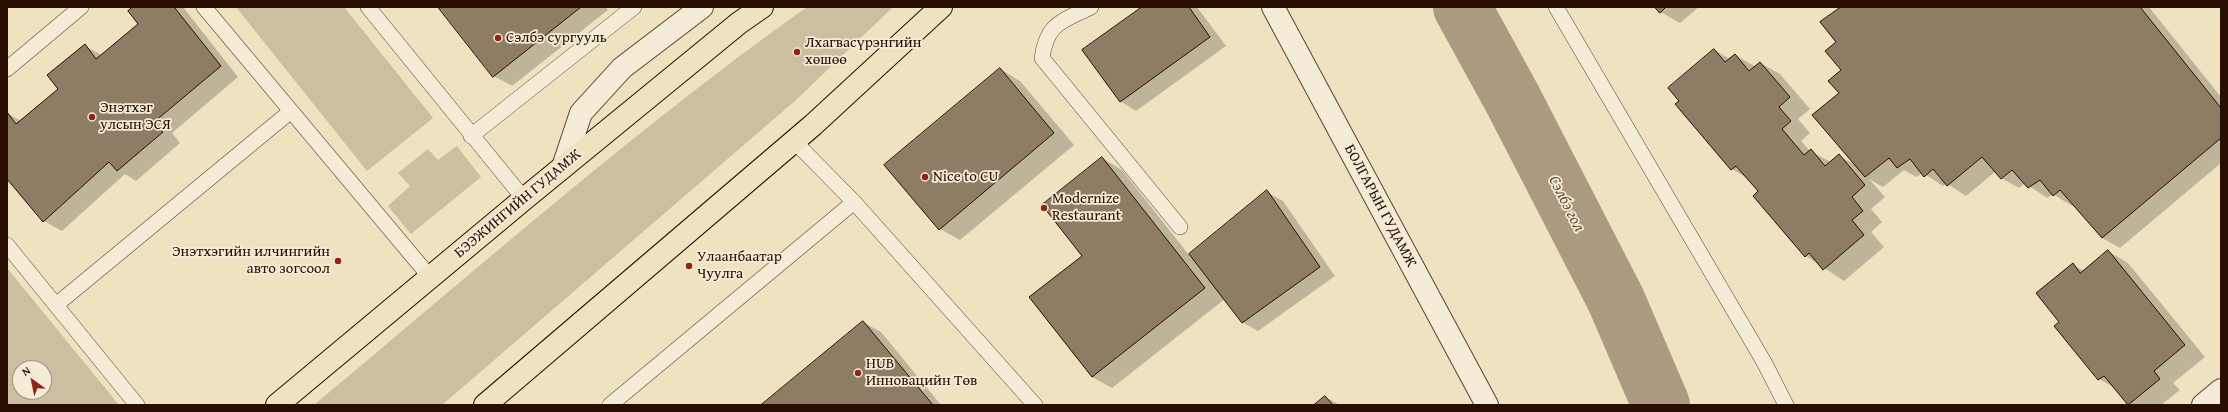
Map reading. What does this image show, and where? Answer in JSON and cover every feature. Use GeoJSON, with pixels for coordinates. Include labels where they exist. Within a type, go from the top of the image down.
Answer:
{"type":"FeatureCollection","features":[{"type":"Feature","properties":{"kind":"main road","name":"БЭЭЖИНГИЙН ГУДАМЖ"},"geometry":{"type":"LineString","coordinates":[[277,405],[524,199],[739,23],[762,7]]}},
{"type":"Feature","properties":{"kind":"main road"},"geometry":{"type":"LineString","coordinates":[[485,405],[813,126],[941,7]]}},
{"type":"Feature","properties":{"kind":"street"},"geometry":{"type":"LineString","coordinates":[[563,167],[581,113],[622,68],[702,7]]}},
{"type":"Feature","properties":{"kind":"street","name":"БОЛГАРЫН ГУДАМЖ"},"geometry":{"type":"LineString","coordinates":[[1273,7],[1487,405]]}},
{"type":"Feature","properties":{"kind":"street"},"geometry":{"type":"LineString","coordinates":[[2202,405],[2221,390]]}},
{"type":"Feature","properties":{"kind":"lane"},"geometry":{"type":"LineString","coordinates":[[7,69],[81,7]]}},
{"type":"Feature","properties":{"kind":"lane"},"geometry":{"type":"LineString","coordinates":[[204,7],[430,277]]}},
{"type":"Feature","properties":{"kind":"lane"},"geometry":{"type":"LineString","coordinates":[[368,7],[471,136],[524,199]]}},
{"type":"Feature","properties":{"kind":"lane"},"geometry":{"type":"LineString","coordinates":[[471,136],[634,7]]}},
{"type":"Feature","properties":{"kind":"lane"},"geometry":{"type":"LineString","coordinates":[[1091,7],[1055,25],[1045,41],[1042,58],[1180,227]]}},
{"type":"Feature","properties":{"kind":"lane"},"geometry":{"type":"LineString","coordinates":[[1556,7],[1764,362],[1786,405]]}},
{"type":"Feature","properties":{"kind":"lane"},"geometry":{"type":"LineString","coordinates":[[56,305],[291,111]]}},
{"type":"Feature","properties":{"kind":"lane"},"geometry":{"type":"LineString","coordinates":[[794,141],[854,202],[1035,405]]}},
{"type":"Feature","properties":{"kind":"lane"},"geometry":{"type":"LineString","coordinates":[[610,405],[854,202]]}},
{"type":"Feature","properties":{"kind":"lane"},"geometry":{"type":"LineString","coordinates":[[7,245],[137,405]]}},
{"type":"Feature","properties":{"kind":"shaded area"},"geometry":{"type":"Polygon","coordinates":[[[236,7],[344,7],[433,118],[367,171],[236,7]]]}},
{"type":"Feature","properties":{"kind":"shaded area"},"geometry":{"type":"Polygon","coordinates":[[[807,7],[893,7],[796,100],[442,405],[314,405],[618,151],[743,54],[807,7]]]}},
{"type":"Feature","properties":{"kind":"shaded area"},"geometry":{"type":"Polygon","coordinates":[[[457,146],[481,177],[411,234],[388,206],[410,186],[398,173],[428,149],[438,160],[457,146]]]}},
{"type":"Feature","properties":{"kind":"shaded area"},"geometry":{"type":"Polygon","coordinates":[[[7,268],[119,405],[7,405],[7,268]]]}},
{"type":"Feature","properties":{"kind":"building","name":"Энэтхэг улсын ЭСЯ"},"geometry":{"type":"Polygon","coordinates":[[[133,7],[174,7],[221,66],[154,122],[163,132],[117,171],[109,162],[43,222],[7,179],[7,112],[16,124],[58,89],[47,75],[85,44],[96,59],[138,24],[128,11],[133,7]]]}},
{"type":"Feature","properties":{"kind":"building","name":"Сэлбэ сургууль"},"geometry":{"type":"Polygon","coordinates":[[[438,7],[581,7],[493,77],[438,7]]]}},
{"type":"Feature","properties":{"kind":"building"},"geometry":{"type":"Polygon","coordinates":[[[1142,7],[1189,7],[1210,37],[1120,102],[1082,50],[1142,7]]]}},
{"type":"Feature","properties":{"kind":"building"},"geometry":{"type":"Polygon","coordinates":[[[1655,7],[1666,7],[1660,13],[1655,7]]]}},
{"type":"Feature","properties":{"kind":"building"},"geometry":{"type":"Polygon","coordinates":[[[1841,7],[2140,7],[2221,108],[2221,138],[2102,238],[2060,190],[2053,196],[2040,180],[2028,188],[2012,170],[2001,179],[1982,157],[1947,186],[1933,169],[1924,177],[1910,159],[1897,168],[1889,158],[1865,177],[1812,115],[1839,93],[1828,81],[1841,70],[1825,51],[1836,42],[1820,22],[1841,7]]]}},
{"type":"Feature","properties":{"kind":"building"},"geometry":{"type":"Polygon","coordinates":[[[1714,49],[1725,62],[1735,54],[1749,71],[1760,62],[1790,97],[1779,107],[1791,121],[1782,129],[1804,155],[1811,149],[1825,166],[1839,154],[1865,185],[1852,197],[1863,211],[1852,220],[1864,235],[1823,270],[1809,253],[1805,257],[1753,196],[1758,191],[1736,166],[1731,170],[1675,104],[1679,101],[1668,88],[1714,49]]]}},
{"type":"Feature","properties":{"kind":"building"},"geometry":{"type":"Polygon","coordinates":[[[1000,68],[1054,133],[939,230],[884,165],[1000,68]]]}},
{"type":"Feature","properties":{"kind":"building"},"geometry":{"type":"Polygon","coordinates":[[[1102,157],[1205,288],[1092,377],[1029,297],[1082,256],[1042,205],[1102,157]]]}},
{"type":"Feature","properties":{"kind":"building"},"geometry":{"type":"Polygon","coordinates":[[[1267,190],[1320,267],[1242,323],[1189,254],[1267,190]]]}},
{"type":"Feature","properties":{"kind":"building"},"geometry":{"type":"Polygon","coordinates":[[[2108,250],[2185,345],[2154,371],[2160,379],[2128,405],[2104,376],[2098,380],[2054,326],[2059,322],[2036,293],[2073,263],[2080,273],[2108,250]]]}},
{"type":"Feature","properties":{"kind":"building"},"geometry":{"type":"Polygon","coordinates":[[[863,321],[933,405],[761,405],[863,321]]]}},
{"type":"Feature","properties":{"kind":"building"},"geometry":{"type":"Polygon","coordinates":[[[1325,396],[1333,405],[1314,405],[1325,396]]]}},
{"type":"Feature","properties":{"kind":"waterway","name":"Сэлбэ гол"},"geometry":{"type":"LineString","coordinates":[[1462,7],[1513,100],[1616,300],[1661,405]]}},
{"type":"Feature","properties":{"kind":"place","name":"Сэлбэ сургууль"},"geometry":{"type":"Point","coordinates":[498,38]}},
{"type":"Feature","properties":{"kind":"place","name":"Лхагвасүрэнгийн хөшөө"},"geometry":{"type":"Point","coordinates":[797,52]}},
{"type":"Feature","properties":{"kind":"place","name":"Энэтхэг улсын ЭСЯ"},"geometry":{"type":"Point","coordinates":[92,117]}},
{"type":"Feature","properties":{"kind":"place","name":"Nice to CU"},"geometry":{"type":"Point","coordinates":[925,177]}},
{"type":"Feature","properties":{"kind":"place","name":"Modernize Restaurant"},"geometry":{"type":"Point","coordinates":[1044,208]}},
{"type":"Feature","properties":{"kind":"place","name":"Энэтхэгийн илчингийн авто зогсоол"},"geometry":{"type":"Point","coordinates":[338,261]}},
{"type":"Feature","properties":{"kind":"place","name":"Улаанбаатар Чуулга"},"geometry":{"type":"Point","coordinates":[689,266]}},
{"type":"Feature","properties":{"kind":"place","name":"HUB Инновацийн Төв"},"geometry":{"type":"Point","coordinates":[858,373]}}]}
